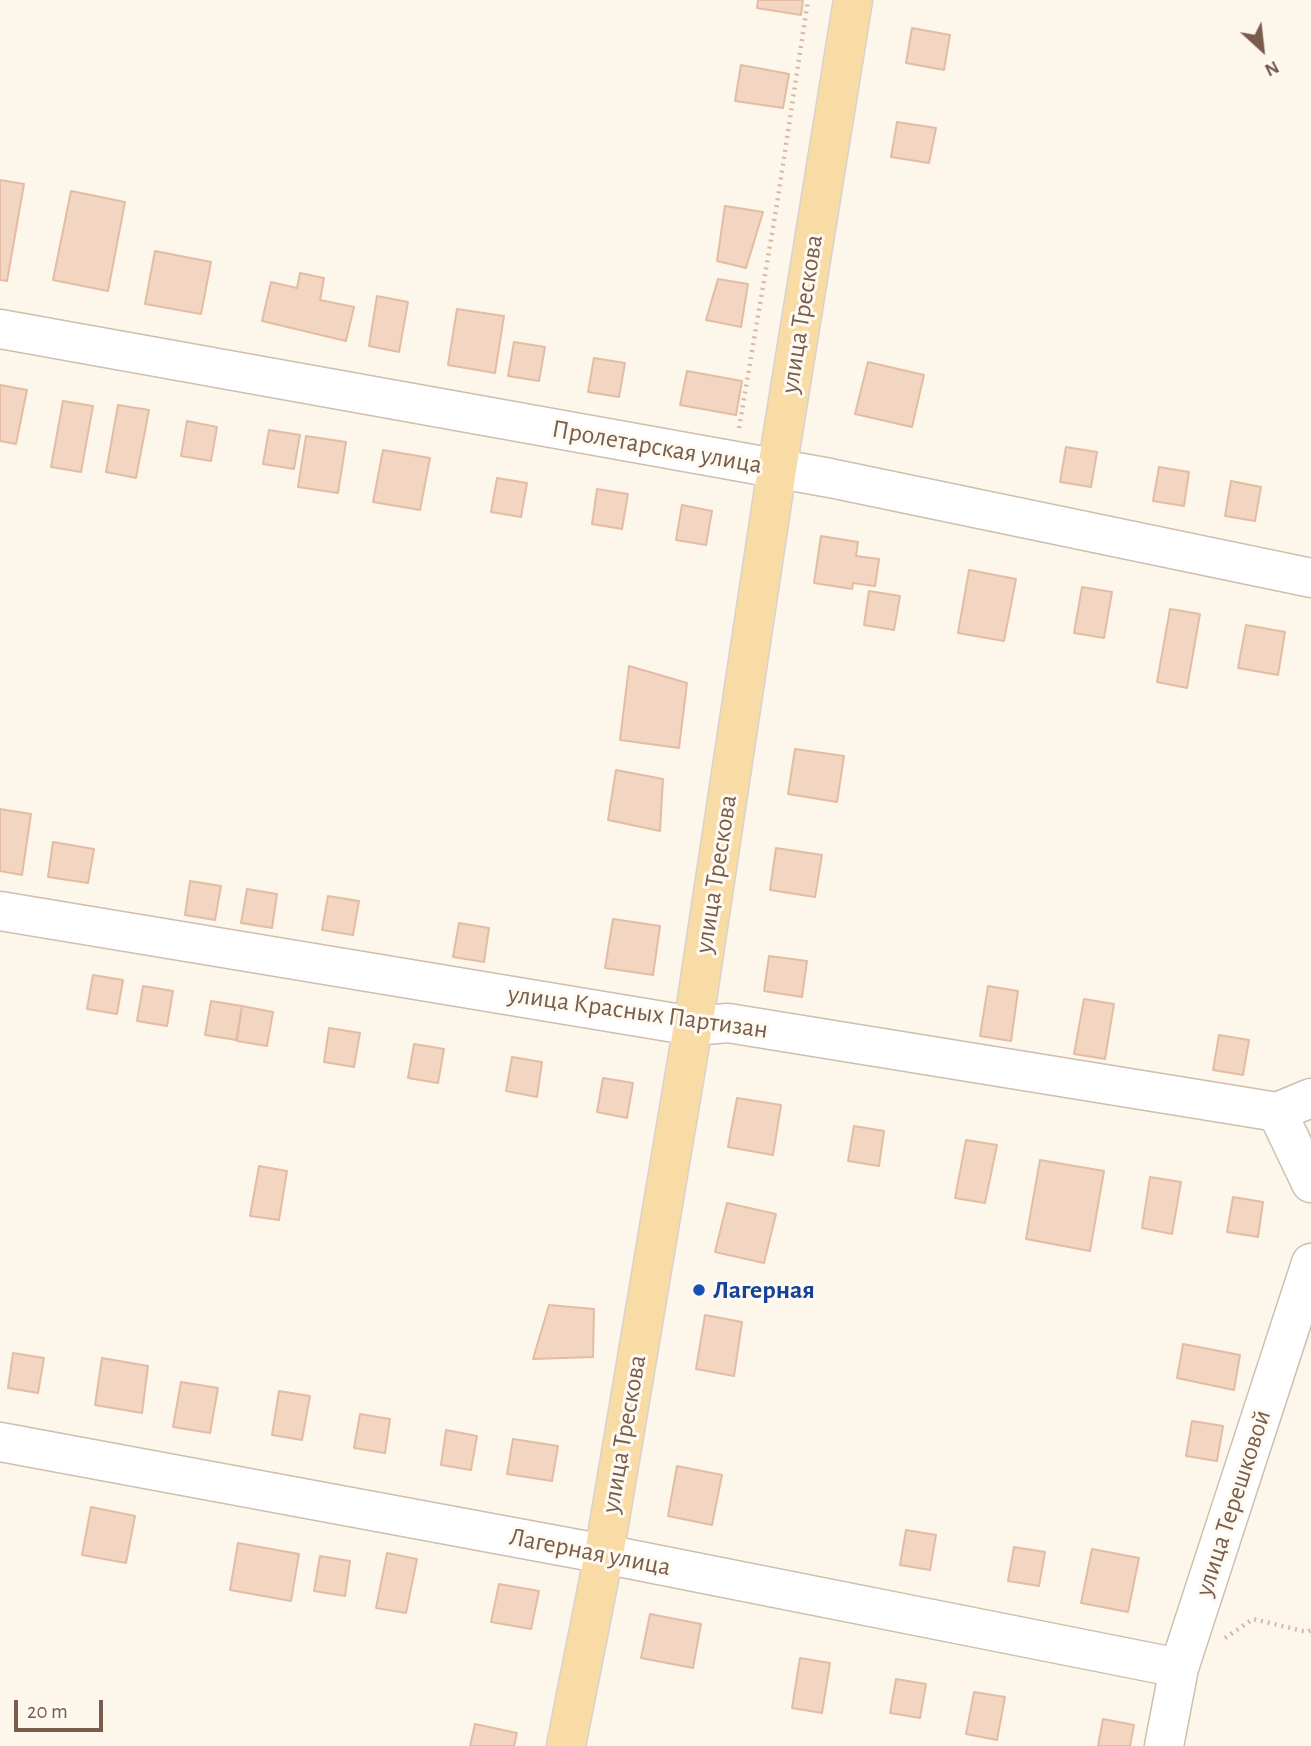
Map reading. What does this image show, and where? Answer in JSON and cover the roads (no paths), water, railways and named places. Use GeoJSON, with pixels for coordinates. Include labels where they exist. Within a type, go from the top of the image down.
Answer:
{"type":"FeatureCollection","features":[{"type":"Feature","properties":{"kind":"main road","name":"улица Трескова"},"geometry":{"type":"LineString","coordinates":[[566,1746],[604,1554],[693,1026],[777,469],[853,0]]}},
{"type":"Feature","properties":{"kind":"street","name":"Пролетарская улица"},"geometry":{"type":"LineString","coordinates":[[0,329],[777,469],[1311,578]]}},
{"type":"Feature","properties":{"kind":"street","name":"улица Красных Партизан"},"geometry":{"type":"LineString","coordinates":[[0,911],[693,1026],[728,1023],[1294,1105],[1311,1183]]}},
{"type":"Feature","properties":{"kind":"street","name":"улица Терешковой"},"geometry":{"type":"LineString","coordinates":[[1164,1746],[1179,1668],[1311,1263]]}},
{"type":"Feature","properties":{"kind":"street","name":"Лагерная улица"},"geometry":{"type":"LineString","coordinates":[[0,1442],[604,1554],[1179,1668]]}},
{"type":"Feature","properties":{"kind":"place","name":"Лагерная"},"geometry":{"type":"Point","coordinates":[699,1290]}}]}
